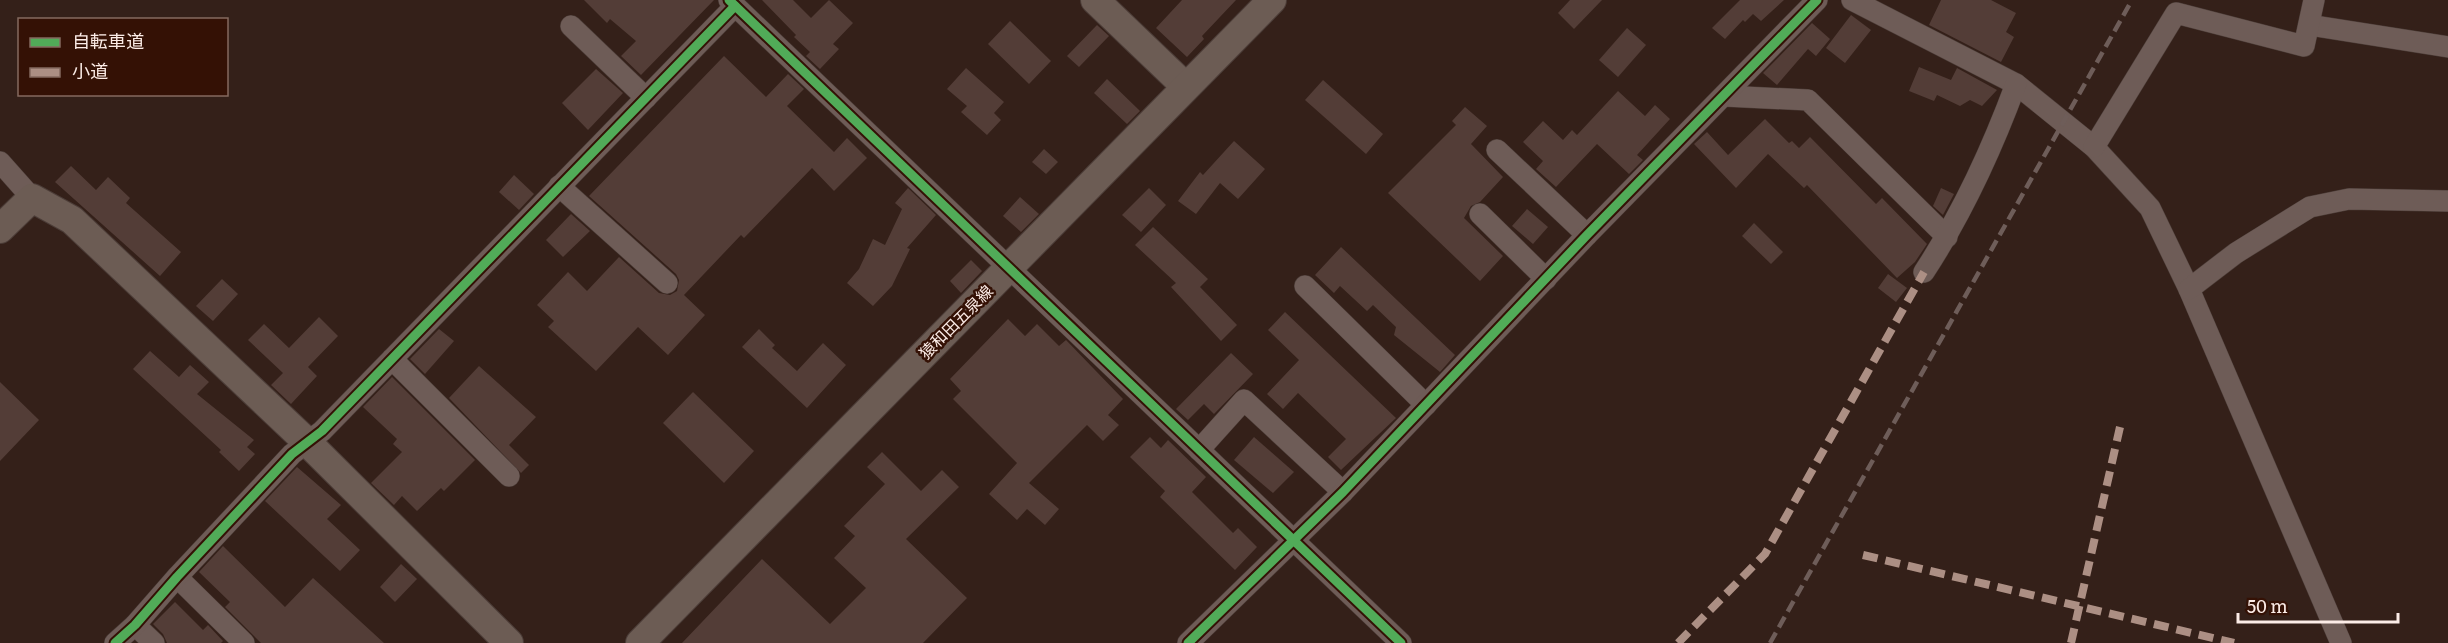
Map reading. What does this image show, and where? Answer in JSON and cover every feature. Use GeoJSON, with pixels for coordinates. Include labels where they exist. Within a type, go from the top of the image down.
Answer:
{"type":"FeatureCollection","features":[{"type":"Feature","properties":{"kind":"main road"},"geometry":{"type":"LineString","coordinates":[[1095,0],[1185,86]]}},
{"type":"Feature","properties":{"kind":"main road","name":"猿和田五泉線"},"geometry":{"type":"LineString","coordinates":[[640,643],[1272,0]]}},
{"type":"Feature","properties":{"kind":"main road"},"geometry":{"type":"LineString","coordinates":[[0,230],[32,198],[72,220],[306,441],[509,643]]}},
{"type":"Feature","properties":{"kind":"street"},"geometry":{"type":"LineString","coordinates":[[1188,643],[1343,492],[1587,235],[1816,0]]}},
{"type":"Feature","properties":{"kind":"street"},"geometry":{"type":"LineString","coordinates":[[1852,0],[2016,84],[2094,147],[2150,208],[2189,289],[2341,643]]}},
{"type":"Feature","properties":{"kind":"street"},"geometry":{"type":"LineString","coordinates":[[2094,147],[2176,13],[2198,8],[2304,46],[2314,0]]}},
{"type":"Feature","properties":{"kind":"street"},"geometry":{"type":"LineString","coordinates":[[115,643],[135,625],[177,577],[306,441],[322,431],[646,98],[732,3],[1401,643]]}},
{"type":"Feature","properties":{"kind":"street"},"geometry":{"type":"LineString","coordinates":[[2309,25],[2448,47]]}},
{"type":"Feature","properties":{"kind":"street"},"geometry":{"type":"LineString","coordinates":[[571,26],[646,98]]}},
{"type":"Feature","properties":{"kind":"street"},"geometry":{"type":"LineString","coordinates":[[1924,272],[1947,237],[2003,120],[2016,84]]}},
{"type":"Feature","properties":{"kind":"street"},"geometry":{"type":"LineString","coordinates":[[1724,96],[1808,100],[1947,237]]}},
{"type":"Feature","properties":{"kind":"street"},"geometry":{"type":"LineString","coordinates":[[1497,150],[1587,235]]}},
{"type":"Feature","properties":{"kind":"street"},"geometry":{"type":"LineString","coordinates":[[0,162],[32,198]]}},
{"type":"Feature","properties":{"kind":"street"},"geometry":{"type":"LineString","coordinates":[[559,186],[668,283]]}},
{"type":"Feature","properties":{"kind":"street"},"geometry":{"type":"LineString","coordinates":[[2189,289],[2236,253],[2310,207],[2349,200],[2448,201]]}},
{"type":"Feature","properties":{"kind":"street"},"geometry":{"type":"LineString","coordinates":[[1480,214],[1546,279]]}},
{"type":"Feature","properties":{"kind":"street"},"geometry":{"type":"LineString","coordinates":[[1305,286],[1426,405]]}},
{"type":"Feature","properties":{"kind":"street"},"geometry":{"type":"LineString","coordinates":[[392,359],[509,476]]}},
{"type":"Feature","properties":{"kind":"street"},"geometry":{"type":"LineString","coordinates":[[1199,450],[1244,400],[1343,492]]}},
{"type":"Feature","properties":{"kind":"street"},"geometry":{"type":"LineString","coordinates":[[177,577],[244,643]]}},
{"type":"Feature","properties":{"kind":"street"},"geometry":{"type":"LineString","coordinates":[[135,625],[153,643]]}},
{"type":"Feature","properties":{"kind":"building"},"geometry":{"type":"Polygon","coordinates":[[[584,0],[714,0],[641,75],[621,56],[636,41],[610,19],[607,23],[584,0]]]}},
{"type":"Feature","properties":{"kind":"building"},"geometry":{"type":"Polygon","coordinates":[[[762,0],[793,0],[811,18],[829,0],[853,23],[833,44],[839,49],[820,69],[806,56],[810,52],[794,37],[796,35],[762,0]]]}},
{"type":"Feature","properties":{"kind":"building"},"geometry":{"type":"Polygon","coordinates":[[[1182,0],[1236,0],[1202,36],[1204,39],[1187,57],[1156,28],[1182,0]]]}},
{"type":"Feature","properties":{"kind":"building"},"geometry":{"type":"Polygon","coordinates":[[[1570,0],[1602,0],[1574,29],[1558,13],[1570,0]]]}},
{"type":"Feature","properties":{"kind":"building"},"geometry":{"type":"Polygon","coordinates":[[[1740,0],[1784,0],[1761,21],[1753,14],[1745,22],[1743,20],[1725,39],[1712,28],[1740,0]]]}},
{"type":"Feature","properties":{"kind":"building"},"geometry":{"type":"Polygon","coordinates":[[[1941,0],[1991,0],[2016,13],[2006,32],[2014,37],[2001,62],[1929,25],[1941,0]]]}},
{"type":"Feature","properties":{"kind":"building"},"geometry":{"type":"Polygon","coordinates":[[[1851,15],[1871,30],[1845,63],[1826,48],[1851,15]]]}},
{"type":"Feature","properties":{"kind":"building"},"geometry":{"type":"Polygon","coordinates":[[[1010,21],[1051,61],[1029,84],[988,44],[1010,21]]]}},
{"type":"Feature","properties":{"kind":"building"},"geometry":{"type":"Polygon","coordinates":[[[1812,23],[1830,39],[1816,56],[1808,49],[1777,85],[1763,73],[1812,23]]]}},
{"type":"Feature","properties":{"kind":"building"},"geometry":{"type":"Polygon","coordinates":[[[1097,25],[1109,36],[1079,67],[1067,56],[1097,25]]]}},
{"type":"Feature","properties":{"kind":"building"},"geometry":{"type":"Polygon","coordinates":[[[1627,28],[1646,45],[1618,77],[1599,60],[1627,28]]]}},
{"type":"Feature","properties":{"kind":"building"},"geometry":{"type":"Polygon","coordinates":[[[724,56],[766,97],[788,74],[804,89],[787,106],[834,152],[847,138],[867,158],[834,191],[812,168],[744,238],[741,235],[684,295],[705,315],[668,355],[638,327],[596,371],[548,327],[554,321],[537,305],[568,272],[587,291],[619,257],[659,293],[670,295],[677,291],[679,280],[676,274],[589,196],[724,56]]]}},
{"type":"Feature","properties":{"kind":"building"},"geometry":{"type":"Polygon","coordinates":[[[1919,67],[1951,80],[1957,68],[1997,90],[1982,106],[1970,100],[1960,106],[1937,95],[1934,101],[1909,91],[1919,67]]]}},
{"type":"Feature","properties":{"kind":"building"},"geometry":{"type":"Polygon","coordinates":[[[966,68],[1004,102],[994,113],[1001,120],[987,135],[961,112],[967,106],[947,89],[966,68]]]}},
{"type":"Feature","properties":{"kind":"building"},"geometry":{"type":"Polygon","coordinates":[[[596,69],[623,93],[588,130],[562,103],[596,69]]]}},
{"type":"Feature","properties":{"kind":"building"},"geometry":{"type":"Polygon","coordinates":[[[1107,79],[1140,111],[1127,124],[1094,93],[1107,79]]]}},
{"type":"Feature","properties":{"kind":"building"},"geometry":{"type":"Polygon","coordinates":[[[1323,80],[1383,134],[1366,154],[1305,100],[1323,80]]]}},
{"type":"Feature","properties":{"kind":"building"},"geometry":{"type":"Polygon","coordinates":[[[1618,91],[1645,116],[1655,105],[1670,119],[1637,155],[1643,160],[1629,174],[1597,144],[1556,187],[1536,169],[1543,161],[1523,142],[1543,121],[1563,140],[1572,130],[1577,135],[1618,91]]]}},
{"type":"Feature","properties":{"kind":"building"},"geometry":{"type":"Polygon","coordinates":[[[1465,107],[1487,126],[1471,144],[1503,177],[1480,202],[1471,206],[1464,218],[1503,256],[1480,281],[1388,193],[1456,125],[1452,121],[1465,107]]]}},
{"type":"Feature","properties":{"kind":"building"},"geometry":{"type":"Polygon","coordinates":[[[1765,119],[1789,143],[1792,141],[1799,148],[1810,137],[1876,204],[1882,198],[1927,244],[1915,262],[1897,278],[1807,185],[1804,188],[1768,154],[1736,188],[1694,144],[1707,132],[1728,155],[1765,119]]]}},
{"type":"Feature","properties":{"kind":"building"},"geometry":{"type":"Polygon","coordinates":[[[1234,141],[1265,169],[1238,199],[1220,183],[1196,214],[1178,201],[1200,172],[1203,175],[1234,141]]]}},
{"type":"Feature","properties":{"kind":"building"},"geometry":{"type":"Polygon","coordinates":[[[1044,149],[1058,162],[1046,174],[1032,162],[1044,149]]]}},
{"type":"Feature","properties":{"kind":"building"},"geometry":{"type":"Polygon","coordinates":[[[71,166],[96,190],[108,177],[130,198],[126,203],[181,252],[160,276],[55,182],[71,166]]]}},
{"type":"Feature","properties":{"kind":"building"},"geometry":{"type":"Polygon","coordinates":[[[514,175],[534,194],[519,210],[499,192],[514,175]]]}},
{"type":"Feature","properties":{"kind":"building"},"geometry":{"type":"Polygon","coordinates":[[[908,188],[936,215],[907,248],[910,249],[892,286],[873,306],[847,283],[859,269],[873,239],[885,245],[902,209],[895,203],[908,188]]]}},
{"type":"Feature","properties":{"kind":"building"},"geometry":{"type":"Polygon","coordinates":[[[1149,188],[1166,205],[1141,232],[1122,215],[1149,188]]]}},
{"type":"Feature","properties":{"kind":"building"},"geometry":{"type":"Polygon","coordinates":[[[1941,188],[1954,194],[1943,215],[1933,206],[1941,188]]]}},
{"type":"Feature","properties":{"kind":"building"},"geometry":{"type":"Polygon","coordinates":[[[1020,197],[1039,214],[1021,232],[1003,216],[1020,197]]]}},
{"type":"Feature","properties":{"kind":"building"},"geometry":{"type":"Polygon","coordinates":[[[1527,209],[1548,227],[1533,244],[1512,226],[1527,209]]]}},
{"type":"Feature","properties":{"kind":"building"},"geometry":{"type":"Polygon","coordinates":[[[571,214],[590,231],[563,257],[546,240],[571,214]]]}},
{"type":"Feature","properties":{"kind":"building"},"geometry":{"type":"Polygon","coordinates":[[[1754,223],[1783,252],[1771,264],[1742,236],[1754,223]]]}},
{"type":"Feature","properties":{"kind":"building"},"geometry":{"type":"Polygon","coordinates":[[[1153,227],[1208,279],[1200,287],[1237,325],[1221,341],[1171,287],[1176,283],[1135,245],[1153,227]]]}},
{"type":"Feature","properties":{"kind":"building"},"geometry":{"type":"Polygon","coordinates":[[[1341,247],[1455,355],[1440,372],[1394,335],[1396,327],[1373,305],[1367,311],[1340,286],[1334,293],[1315,275],[1341,247]]]}},
{"type":"Feature","properties":{"kind":"building"},"geometry":{"type":"Polygon","coordinates":[[[971,260],[982,271],[961,293],[950,281],[971,260]]]}},
{"type":"Feature","properties":{"kind":"building"},"geometry":{"type":"Polygon","coordinates":[[[1888,274],[1907,288],[1896,302],[1878,288],[1888,274]]]}},
{"type":"Feature","properties":{"kind":"building"},"geometry":{"type":"Polygon","coordinates":[[[222,279],[238,294],[213,321],[196,306],[222,279]]]}},
{"type":"Feature","properties":{"kind":"building"},"geometry":{"type":"Polygon","coordinates":[[[1285,312],[1396,418],[1341,470],[1328,457],[1346,439],[1298,393],[1283,409],[1267,394],[1299,360],[1268,330],[1285,312]]]}},
{"type":"Feature","properties":{"kind":"building"},"geometry":{"type":"Polygon","coordinates":[[[319,317],[338,336],[308,367],[317,376],[291,404],[271,385],[283,373],[248,340],[264,324],[289,348],[319,317]]]}},
{"type":"Feature","properties":{"kind":"building"},"geometry":{"type":"Polygon","coordinates":[[[1008,319],[1025,336],[1037,324],[1059,346],[1066,340],[1123,399],[1108,415],[1119,425],[1103,441],[1087,425],[1029,483],[1059,509],[1045,525],[1027,509],[1017,520],[989,494],[1017,463],[953,399],[961,391],[950,379],[1008,319]]]}},
{"type":"Feature","properties":{"kind":"building"},"geometry":{"type":"Polygon","coordinates":[[[439,329],[454,341],[425,374],[410,359],[439,329]]]}},
{"type":"Feature","properties":{"kind":"building"},"geometry":{"type":"Polygon","coordinates":[[[759,329],[775,345],[772,348],[797,371],[823,343],[846,365],[807,408],[742,347],[759,329]]]}},
{"type":"Feature","properties":{"kind":"building"},"geometry":{"type":"Polygon","coordinates":[[[150,351],[179,377],[190,365],[209,382],[197,394],[254,440],[247,447],[255,454],[239,471],[219,452],[221,450],[133,369],[150,351]]]}},
{"type":"Feature","properties":{"kind":"building"},"geometry":{"type":"Polygon","coordinates":[[[1231,353],[1253,374],[1214,414],[1204,404],[1188,420],[1176,409],[1231,353]]]}},
{"type":"Feature","properties":{"kind":"building"},"geometry":{"type":"Polygon","coordinates":[[[479,366],[536,417],[509,445],[529,465],[521,473],[449,398],[479,366]]]}},
{"type":"Feature","properties":{"kind":"building"},"geometry":{"type":"Polygon","coordinates":[[[392,377],[475,460],[444,491],[441,488],[417,511],[402,496],[394,505],[371,483],[402,452],[393,444],[397,439],[363,407],[392,377]]]}},
{"type":"Feature","properties":{"kind":"building"},"geometry":{"type":"Polygon","coordinates":[[[0,382],[39,420],[0,461],[0,382]]]}},
{"type":"Feature","properties":{"kind":"building"},"geometry":{"type":"Polygon","coordinates":[[[693,392],[754,451],[724,483],[663,423],[693,392]]]}},
{"type":"Feature","properties":{"kind":"building"},"geometry":{"type":"Polygon","coordinates":[[[1150,437],[1161,448],[1168,440],[1206,477],[1192,492],[1233,533],[1238,528],[1257,547],[1235,570],[1160,497],[1165,491],[1130,457],[1150,437]]]}},
{"type":"Feature","properties":{"kind":"building"},"geometry":{"type":"Polygon","coordinates":[[[1254,437],[1294,472],[1273,493],[1234,460],[1254,437]]]}},
{"type":"Feature","properties":{"kind":"building"},"geometry":{"type":"Polygon","coordinates":[[[882,452],[921,491],[942,470],[959,487],[906,539],[967,598],[923,643],[682,643],[762,559],[830,624],[866,588],[834,558],[855,536],[844,526],[885,484],[867,467],[882,452]]]}},
{"type":"Feature","properties":{"kind":"building"},"geometry":{"type":"Polygon","coordinates":[[[297,467],[341,505],[327,519],[360,550],[340,571],[265,501],[297,467]]]}},
{"type":"Feature","properties":{"kind":"building"},"geometry":{"type":"Polygon","coordinates":[[[223,546],[285,607],[313,578],[384,643],[261,643],[225,607],[230,602],[199,572],[223,546]]]}},
{"type":"Feature","properties":{"kind":"building"},"geometry":{"type":"Polygon","coordinates":[[[401,564],[417,579],[395,602],[380,587],[401,564]]]}},
{"type":"Feature","properties":{"kind":"building"},"geometry":{"type":"Polygon","coordinates":[[[175,602],[203,630],[208,625],[223,641],[221,643],[167,643],[163,634],[153,624],[175,602]]]}},
{"type":"Feature","properties":{"kind":"railway"},"geometry":{"type":"LineString","coordinates":[[1770,643],[2132,0]]}},
{"type":"Feature","properties":{"kind":"marked path"},"geometry":{"type":"LineString","coordinates":[[1678,643],[1765,554],[1924,272]]}},
{"type":"Feature","properties":{"kind":"marked path"},"geometry":{"type":"LineString","coordinates":[[2071,643],[2120,427]]}},
{"type":"Feature","properties":{"kind":"marked path"},"geometry":{"type":"LineString","coordinates":[[1863,555],[2234,643]]}},
{"type":"Feature","properties":{"kind":"cycle path"},"geometry":{"type":"LineString","coordinates":[[729,0],[1401,643]]}},
{"type":"Feature","properties":{"kind":"cycle path"},"geometry":{"type":"LineString","coordinates":[[1188,643],[1343,492],[1587,235],[1817,0]]}},
{"type":"Feature","properties":{"kind":"cycle path"},"geometry":{"type":"LineString","coordinates":[[115,643],[135,625],[292,454],[322,431],[735,6]]}}]}
